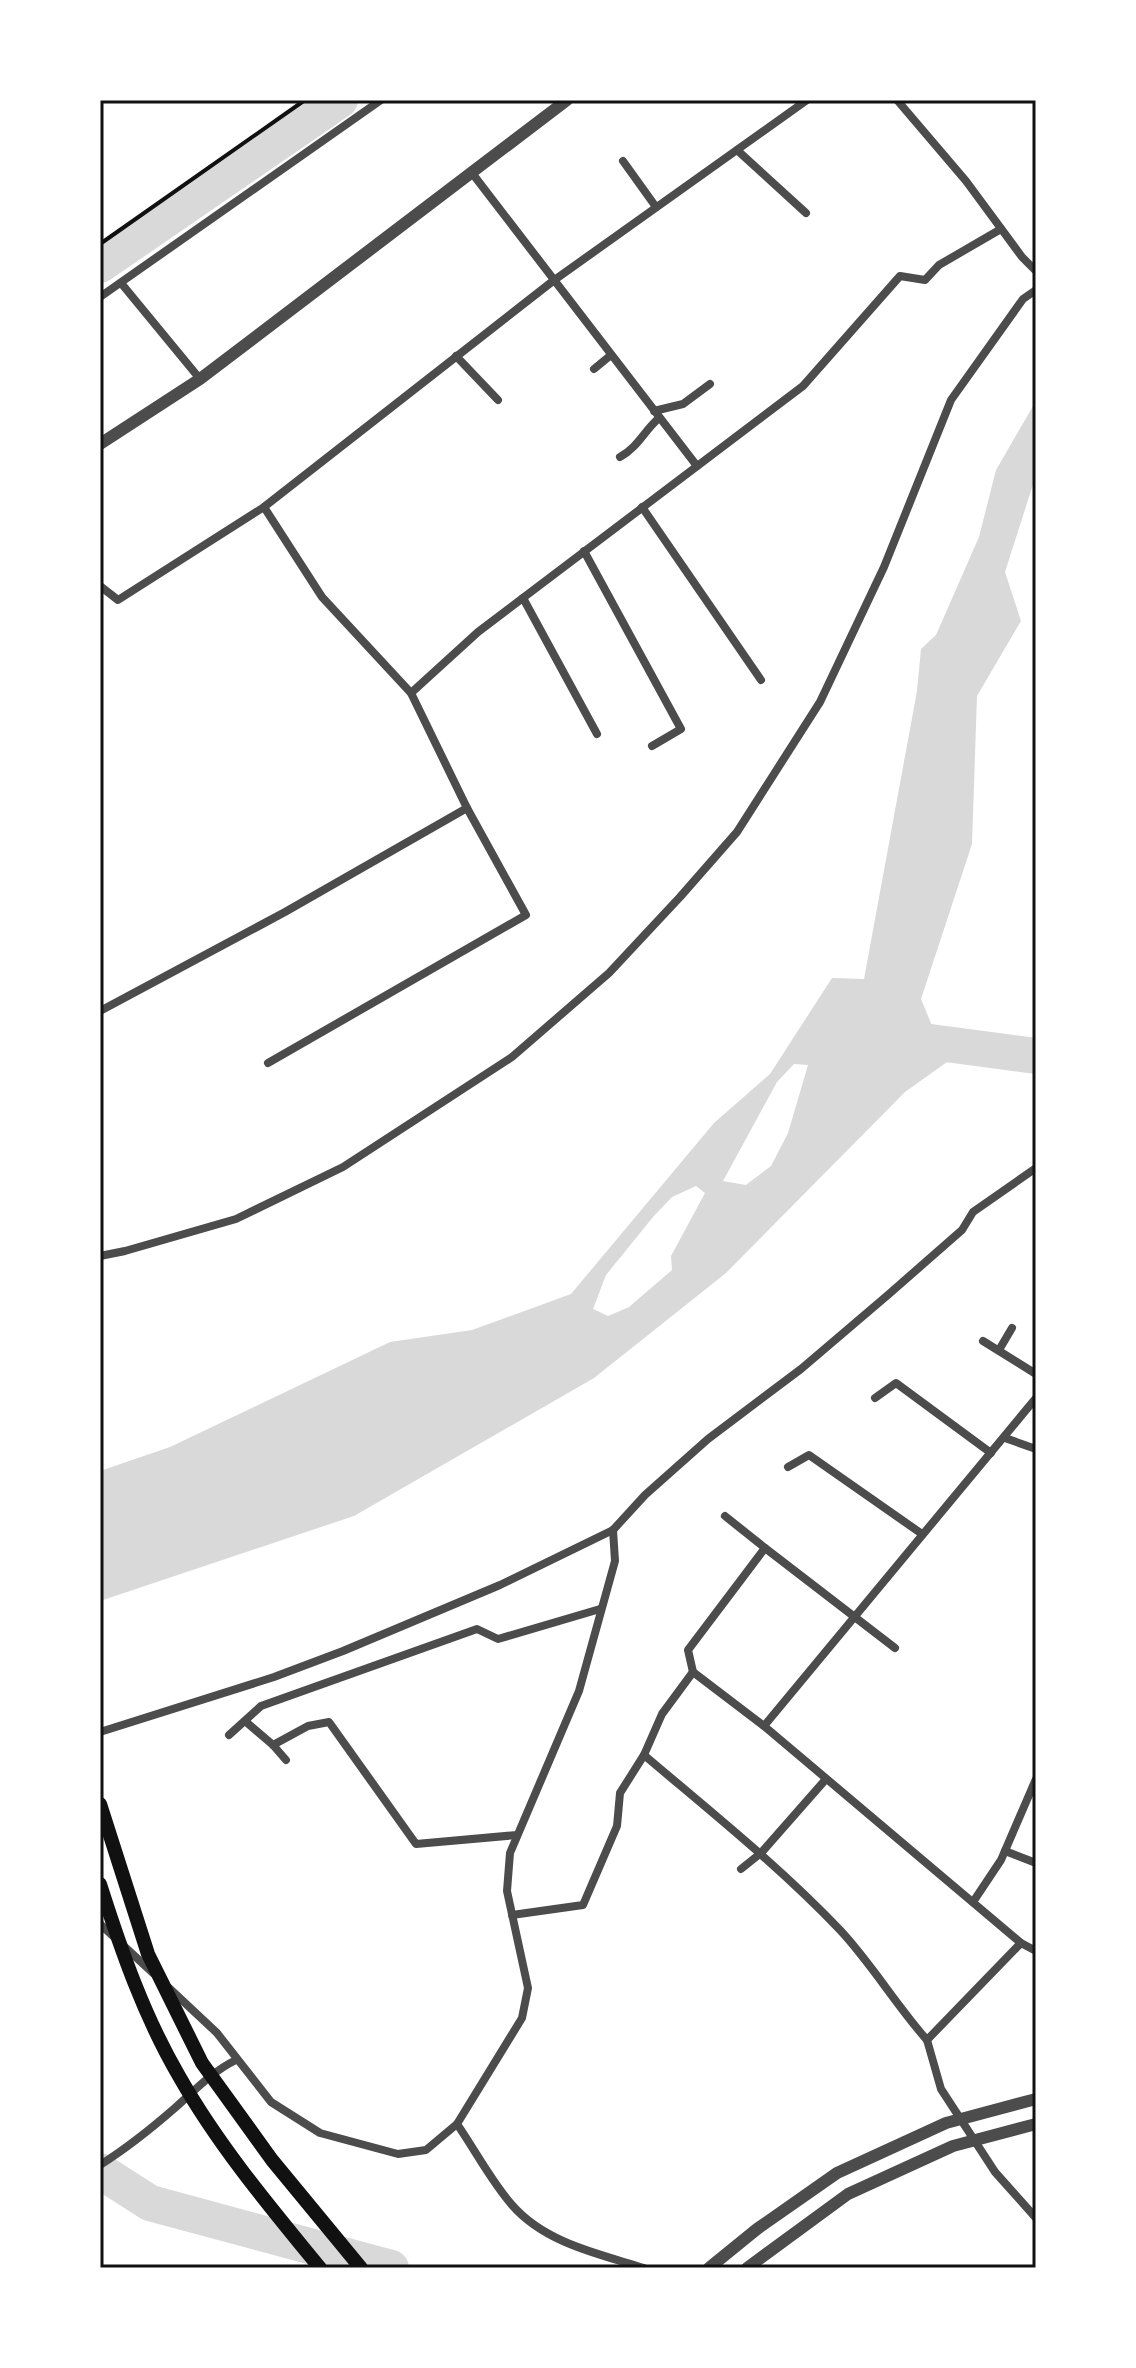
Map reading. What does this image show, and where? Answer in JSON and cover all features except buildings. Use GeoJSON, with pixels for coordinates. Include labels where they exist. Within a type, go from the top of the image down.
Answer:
{"type":"FeatureCollection","features":[{"type":"Feature","properties":{"kind":"main road"},"geometry":{"type":"LineString","coordinates":[[100,1804],[148,1954],[202,2063],[272,2160],[361,2268]]}},
{"type":"Feature","properties":{"kind":"main road"},"geometry":{"type":"LineString","coordinates":[[100,1884],[125,1963],[179,2076],[248,2180],[320,2268]]}},
{"type":"Feature","properties":{"kind":"street"},"geometry":{"type":"LineString","coordinates":[[100,297],[381,100]]}},
{"type":"Feature","properties":{"kind":"street"},"geometry":{"type":"LineString","coordinates":[[100,444],[200,379],[567,100]]}},
{"type":"Feature","properties":{"kind":"street"},"geometry":{"type":"LineString","coordinates":[[100,586],[118,600],[264,507],[553,281],[807,100]]}},
{"type":"Feature","properties":{"kind":"street"},"geometry":{"type":"LineString","coordinates":[[897,100],[966,181],[1022,257],[1036,271]]}},
{"type":"Feature","properties":{"kind":"street"},"geometry":{"type":"LineString","coordinates":[[737,150],[806,213]]}},
{"type":"Feature","properties":{"kind":"street"},"geometry":{"type":"LineString","coordinates":[[623,161],[656,207]]}},
{"type":"Feature","properties":{"kind":"street"},"geometry":{"type":"LineString","coordinates":[[472,173],[697,466]]}},
{"type":"Feature","properties":{"kind":"street"},"geometry":{"type":"LineString","coordinates":[[411,693],[478,632],[803,386],[900,276],[925,280],[939,265],[1001,229]]}},
{"type":"Feature","properties":{"kind":"street"},"geometry":{"type":"LineString","coordinates":[[121,283],[200,379]]}},
{"type":"Feature","properties":{"kind":"street"},"geometry":{"type":"LineString","coordinates":[[100,1256],[236,1219],[343,1167],[512,1057],[609,973],[737,832],[820,702],[884,567],[951,400],[1023,299],[1036,290]]}},
{"type":"Feature","properties":{"kind":"street"},"geometry":{"type":"LineString","coordinates":[[594,369],[611,355]]}},
{"type":"Feature","properties":{"kind":"street"},"geometry":{"type":"LineString","coordinates":[[456,356],[498,400]]}},
{"type":"Feature","properties":{"kind":"street"},"geometry":{"type":"LineString","coordinates":[[620,457],[636,448],[657,415],[683,404],[710,384]]}},
{"type":"Feature","properties":{"kind":"street"},"geometry":{"type":"LineString","coordinates":[[264,507],[322,597],[411,693],[467,808],[526,915],[268,1063]]}},
{"type":"Feature","properties":{"kind":"street"},"geometry":{"type":"LineString","coordinates":[[642,507],[761,680]]}},
{"type":"Feature","properties":{"kind":"street"},"geometry":{"type":"LineString","coordinates":[[584,551],[681,729],[652,746]]}},
{"type":"Feature","properties":{"kind":"street"},"geometry":{"type":"LineString","coordinates":[[523,598],[597,734]]}},
{"type":"Feature","properties":{"kind":"street"},"geometry":{"type":"LineString","coordinates":[[100,1011],[285,912],[467,808]]}},
{"type":"Feature","properties":{"kind":"street"},"geometry":{"type":"LineString","coordinates":[[100,1732],[274,1677],[343,1651],[500,1585],[613,1530],[645,1495],[708,1439],[801,1369],[962,1230],[973,1212],[1036,1168]]}},
{"type":"Feature","properties":{"kind":"street"},"geometry":{"type":"LineString","coordinates":[[999,1350],[1012,1328]]}},
{"type":"Feature","properties":{"kind":"street"},"geometry":{"type":"LineString","coordinates":[[983,1341],[1036,1374]]}},
{"type":"Feature","properties":{"kind":"street"},"geometry":{"type":"LineString","coordinates":[[875,1398],[896,1383],[991,1453]]}},
{"type":"Feature","properties":{"kind":"street"},"geometry":{"type":"LineString","coordinates":[[764,1726],[1036,1398]]}},
{"type":"Feature","properties":{"kind":"street"},"geometry":{"type":"LineString","coordinates":[[1005,1438],[1036,1449]]}},
{"type":"Feature","properties":{"kind":"street"},"geometry":{"type":"LineString","coordinates":[[788,1467],[809,1455],[922,1534]]}},
{"type":"Feature","properties":{"kind":"street"},"geometry":{"type":"LineString","coordinates":[[725,1516],[895,1648]]}},
{"type":"Feature","properties":{"kind":"street"},"geometry":{"type":"LineString","coordinates":[[100,1924],[217,2033],[271,2102],[320,2133],[398,2154],[426,2150],[457,2124],[522,2018],[528,1988],[507,1891],[510,1853],[579,1691],[615,1561],[613,1530]]}},
{"type":"Feature","properties":{"kind":"street"},"geometry":{"type":"LineString","coordinates":[[765,1548],[688,1650],[693,1672],[764,1726],[1021,1943],[1036,1951]]}},
{"type":"Feature","properties":{"kind":"street"},"geometry":{"type":"LineString","coordinates":[[229,1735],[261,1706],[477,1629],[498,1639],[600,1609]]}},
{"type":"Feature","properties":{"kind":"street"},"geometry":{"type":"LineString","coordinates":[[512,1915],[583,1905],[617,1826],[620,1793],[644,1755],[662,1714],[693,1672]]}},
{"type":"Feature","properties":{"kind":"street"},"geometry":{"type":"LineString","coordinates":[[245,1721],[286,1760]]}},
{"type":"Feature","properties":{"kind":"street"},"geometry":{"type":"LineString","coordinates":[[273,1745],[308,1726],[329,1722],[416,1844],[517,1835]]}},
{"type":"Feature","properties":{"kind":"street"},"geometry":{"type":"LineString","coordinates":[[644,1755],[761,1853],[843,1932],[927,2040],[941,2089],[995,2172],[1036,2218]]}},
{"type":"Feature","properties":{"kind":"street"},"geometry":{"type":"LineString","coordinates":[[741,1869],[761,1853],[826,1779]]}},
{"type":"Feature","properties":{"kind":"street"},"geometry":{"type":"LineString","coordinates":[[973,1902],[1005,1851],[1036,1779]]}},
{"type":"Feature","properties":{"kind":"street"},"geometry":{"type":"LineString","coordinates":[[1005,1851],[1036,1863]]}},
{"type":"Feature","properties":{"kind":"street"},"geometry":{"type":"LineString","coordinates":[[927,2040],[1021,1943]]}},
{"type":"Feature","properties":{"kind":"street"},"geometry":{"type":"LineString","coordinates":[[100,2165],[123,2151],[221,2067],[236,2060]]}},
{"type":"Feature","properties":{"kind":"street"},"geometry":{"type":"LineString","coordinates":[[709,2268],[757,2229],[837,2173],[946,2123],[1036,2099]]}},
{"type":"Feature","properties":{"kind":"street"},"geometry":{"type":"LineString","coordinates":[[457,2124],[513,2206],[543,2231],[576,2247],[644,2268]]}},
{"type":"Feature","properties":{"kind":"street"},"geometry":{"type":"LineString","coordinates":[[747,2268],[848,2194],[953,2146],[1036,2124]]}},
{"type":"Feature","properties":{"kind":"street"},"geometry":{"type":"LineString","coordinates":[[753,2268],[771,2248]]}},
{"type":"Feature","properties":{"kind":"path"},"geometry":{"type":"LineString","coordinates":[[100,244],[305,100]]}},
{"type":"Feature","properties":{"kind":"shaded area"},"geometry":{"type":"Polygon","coordinates":[[[1036,401],[1036,475],[1005,572],[1021,621],[977,696],[972,844],[921,999],[947,1062],[905,1092],[726,1273],[594,1378],[354,1516],[100,1601],[100,1471],[170,1447],[390,1342],[472,1330],[571,1294],[714,1123],[770,1074],[832,978],[864,979],[917,691],[921,649],[936,635],[979,537],[996,470],[1036,401]],[[794,1064],[777,1082],[723,1181],[746,1185],[771,1166],[788,1133],[808,1065],[794,1064]],[[696,1186],[672,1197],[653,1217],[606,1275],[593,1309],[608,1316],[629,1307],[672,1270],[671,1256],[705,1193],[696,1186]]]}},
{"type":"Feature","properties":{"kind":"waterway"},"geometry":{"type":"LineString","coordinates":[[100,265],[340,100]]}},
{"type":"Feature","properties":{"kind":"waterway"},"geometry":{"type":"LineString","coordinates":[[893,1037],[1036,1056]]}},
{"type":"Feature","properties":{"kind":"waterway"},"geometry":{"type":"LineString","coordinates":[[100,2171],[150,2203],[391,2268]]}}]}
